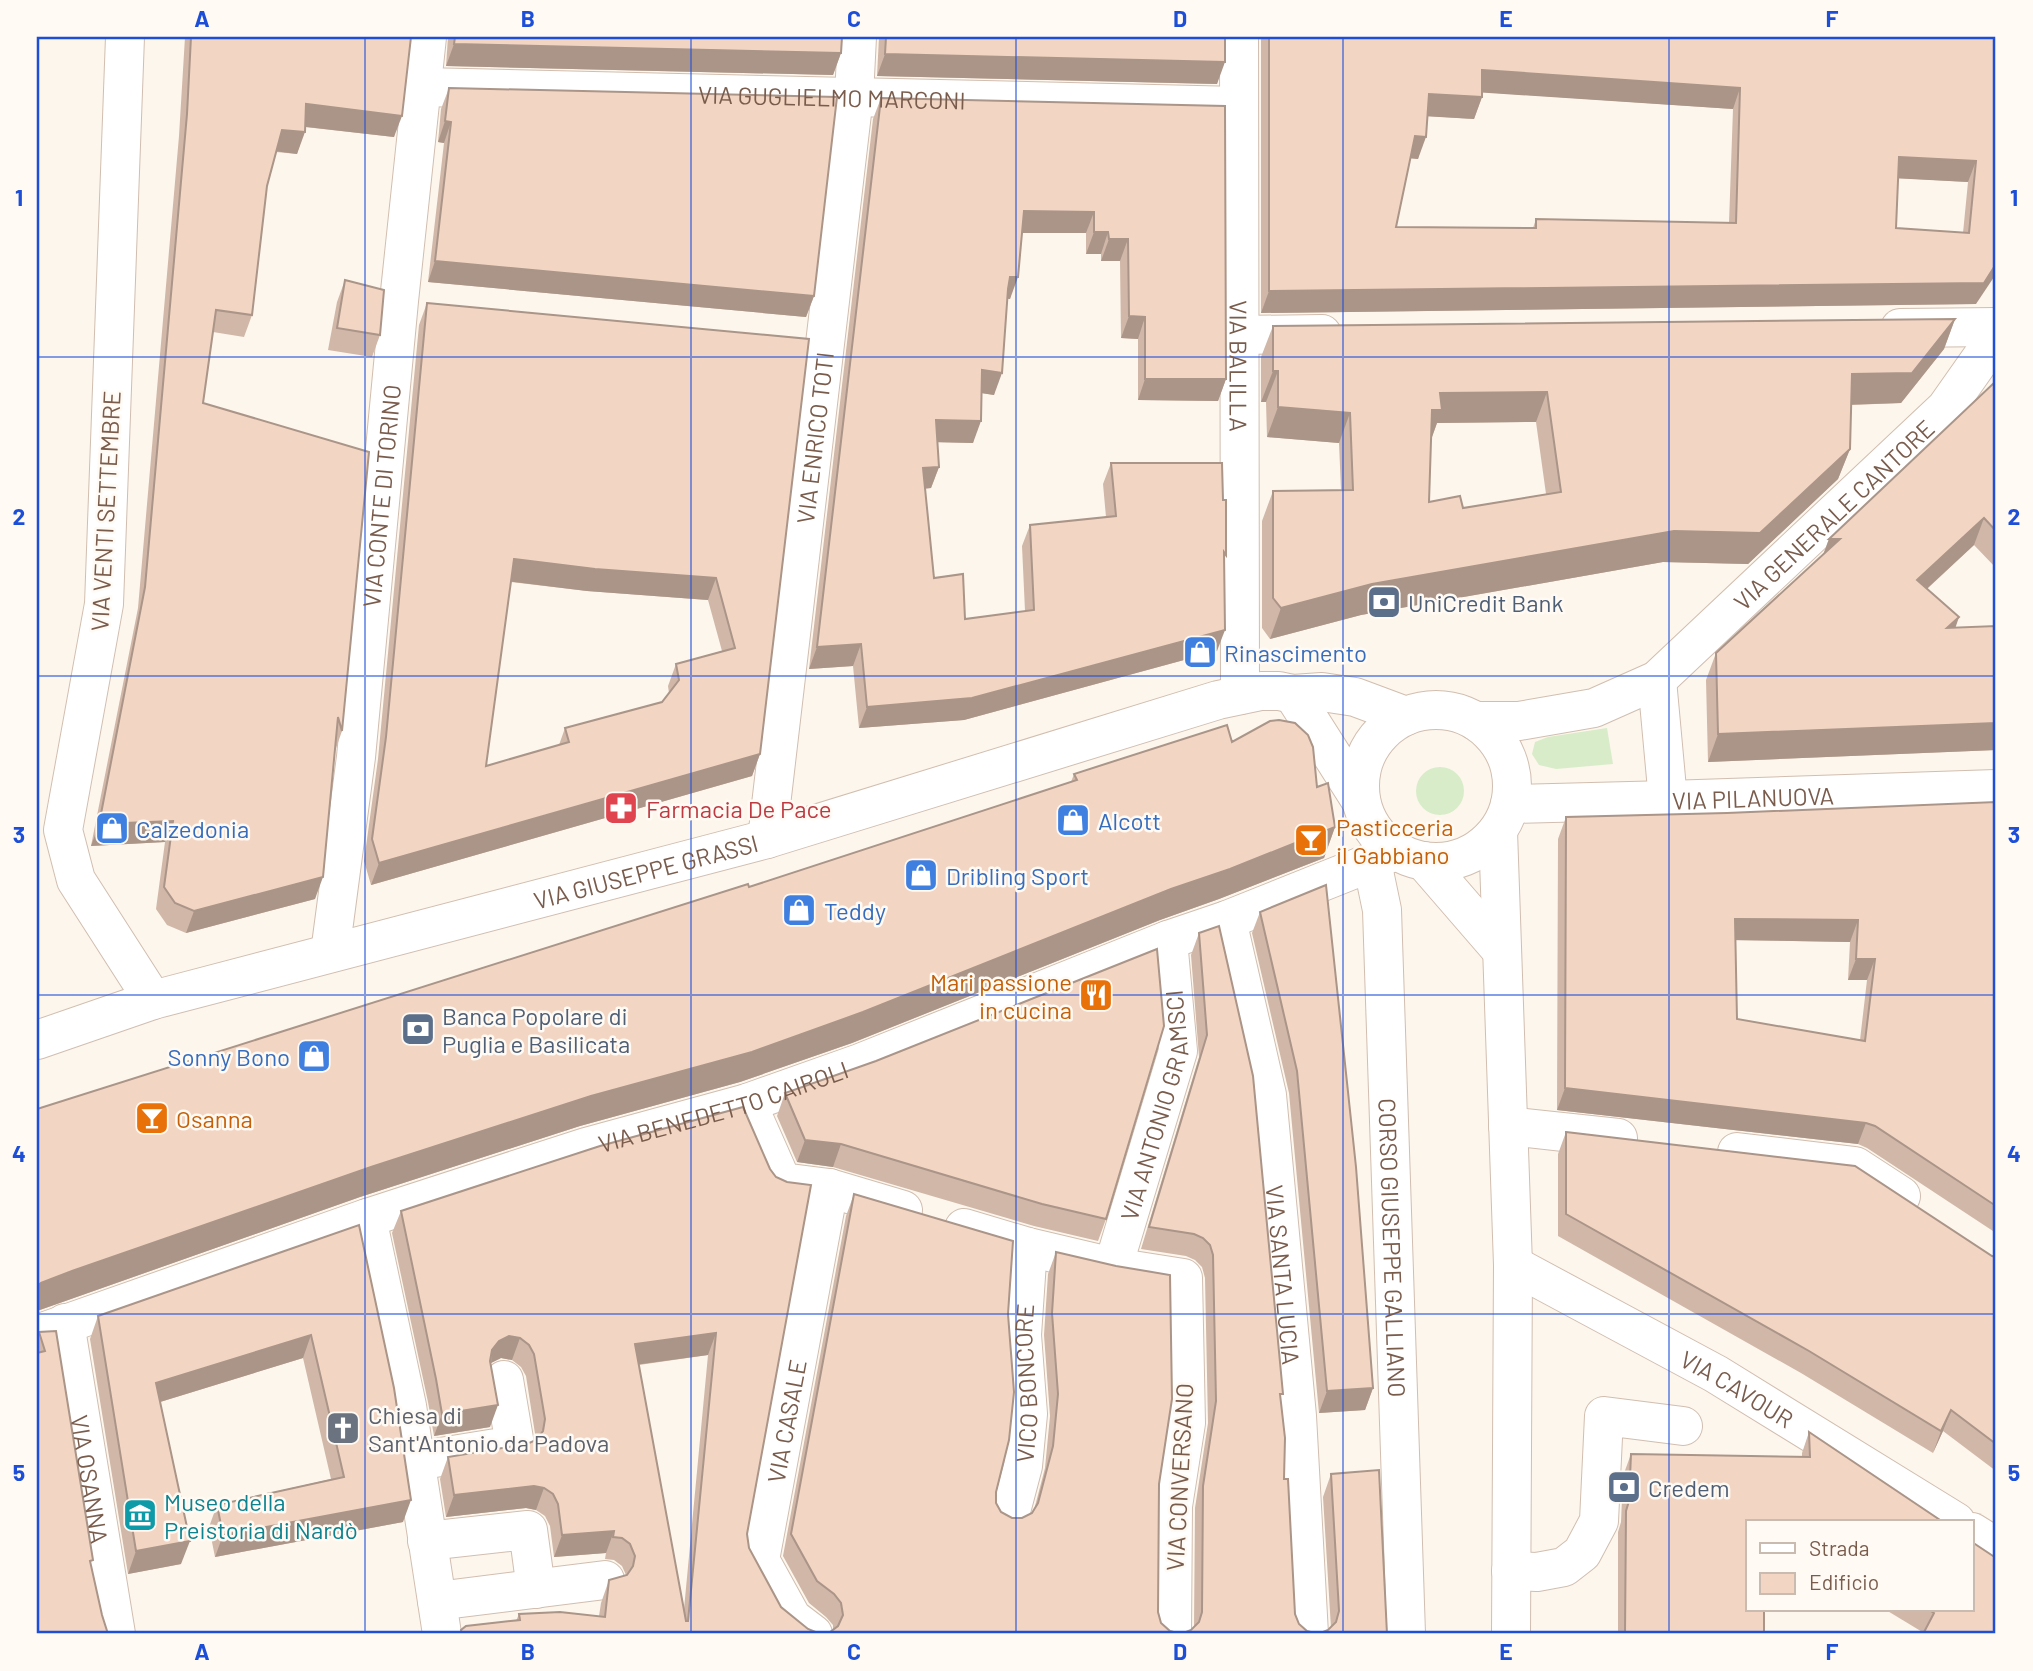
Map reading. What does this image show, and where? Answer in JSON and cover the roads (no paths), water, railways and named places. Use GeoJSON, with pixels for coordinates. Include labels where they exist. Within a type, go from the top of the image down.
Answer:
{"type":"FeatureCollection","features":[{"type":"Feature","properties":{"kind":"street","name":"VIA VENTI SETTEMBRE"},"geometry":{"type":"LineString","coordinates":[[125,37],[104,604],[63,830],[76,880],[153,1000]]}},
{"type":"Feature","properties":{"kind":"street","name":"VIA CONTE DI TORINO"},"geometry":{"type":"LineString","coordinates":[[330,953],[413,302],[422,87],[427,37]]}},
{"type":"Feature","properties":{"kind":"street","name":"VIA ENRICO TOTI"},"geometry":{"type":"LineString","coordinates":[[767,839],[811,340],[853,96],[858,37]]}},
{"type":"Feature","properties":{"kind":"street","name":"VIA BALILLA"},"geometry":{"type":"LineString","coordinates":[[1239,37],[1240,695]]}},
{"type":"Feature","properties":{"kind":"street","name":"VIA GUGLIELMO MARCONI"},"geometry":{"type":"LineString","coordinates":[[422,87],[1239,106]]}},
{"type":"Feature","properties":{"kind":"street"},"geometry":{"type":"LineString","coordinates":[[1872,329],[1996,327]]}},
{"type":"Feature","properties":{"kind":"street"},"geometry":{"type":"LineString","coordinates":[[1239,335],[1349,334]]}},
{"type":"Feature","properties":{"kind":"street","name":"VIA GENERALE CANTORE"},"geometry":{"type":"LineString","coordinates":[[1476,721],[1520,721],[1594,708],[1657,680],[1945,408],[1996,337]]}},
{"type":"Feature","properties":{"kind":"street"},"geometry":{"type":"LineString","coordinates":[[1657,680],[1668,800]]}},
{"type":"Feature","properties":{"kind":"street","name":"VIA GIUSEPPE GRASSI"},"geometry":{"type":"LineString","coordinates":[[37,1040],[153,1000],[767,839],[1218,700],[1261,691],[1293,694],[1322,692],[1355,697],[1406,716]]}},
{"type":"Feature","properties":{"kind":"street"},"geometry":{"type":"LineString","coordinates":[[1293,694],[1361,801],[1367,820],[1378,837],[1397,858],[1501,950]]}},
{"type":"Feature","properties":{"kind":"street"},"geometry":{"type":"LineString","coordinates":[[1361,801],[1360,775],[1368,750],[1384,730],[1406,716],[1430,710],[1454,712],[1476,721],[1494,736],[1507,756],[1512,780],[1504,817],[1501,950],[1513,1265],[1511,1634]]}},
{"type":"Feature","properties":{"kind":"street","name":"VIA PILANUOVA"},"geometry":{"type":"LineString","coordinates":[[1504,817],[1668,800],[1996,789]]}},
{"type":"Feature","properties":{"kind":"street"},"geometry":{"type":"LineString","coordinates":[[1397,858],[1445,862],[1465,857],[1484,846],[1504,817]]}},
{"type":"Feature","properties":{"kind":"street","name":"VIA BENEDETTO CAIROLI"},"geometry":{"type":"LineString","coordinates":[[51,1328],[367,1218],[586,1147],[747,1103],[860,1063],[1168,940],[1397,858]]}},
{"type":"Feature","properties":{"kind":"street","name":"CORSO GIUSEPPE GALLIANO"},"geometry":{"type":"LineString","coordinates":[[1397,858],[1382,910],[1406,1634]]}},
{"type":"Feature","properties":{"kind":"street","name":"VIA SANTA LUCIA"},"geometry":{"type":"LineString","coordinates":[[1227,920],[1267,1095],[1297,1416],[1309,1634]]}},
{"type":"Feature","properties":{"kind":"street","name":"VIA ANTONIO GRAMSCI"},"geometry":{"type":"LineString","coordinates":[[1113,1267],[1178,1051],[1168,940]]}},
{"type":"Feature","properties":{"kind":"street"},"geometry":{"type":"LineString","coordinates":[[747,1103],[782,1182],[829,1188],[1028,1247],[1113,1267]]}},
{"type":"Feature","properties":{"kind":"street"},"geometry":{"type":"LineString","coordinates":[[1508,1126],[1647,1142]]}},
{"type":"Feature","properties":{"kind":"street"},"geometry":{"type":"LineString","coordinates":[[1703,1148],[1855,1166],[1931,1216]]}},
{"type":"Feature","properties":{"kind":"street","name":"VIA CASALE"},"geometry":{"type":"LineString","coordinates":[[813,1634],[792,1618],[760,1560],[829,1188]]}},
{"type":"Feature","properties":{"kind":"street"},"geometry":{"type":"LineString","coordinates":[[367,1218],[407,1406],[439,1618],[536,1589],[605,1580]]}},
{"type":"Feature","properties":{"kind":"street","name":"VICO BONCORE"},"geometry":{"type":"LineString","coordinates":[[1009,1519],[1023,1465],[1028,1414],[1022,1335],[1028,1247]]}},
{"type":"Feature","properties":{"kind":"street","name":"VIA CAVOUR"},"geometry":{"type":"LineString","coordinates":[[1513,1265],[1716,1374],[1953,1520]]}},
{"type":"Feature","properties":{"kind":"street","name":"VIA CONVERSANO"},"geometry":{"type":"LineString","coordinates":[[1113,1267],[1183,1278],[1186,1423],[1174,1506],[1172,1634]]}},
{"type":"Feature","properties":{"kind":"street","name":"VIA OSANNA"},"geometry":{"type":"LineString","coordinates":[[51,1328],[116,1634]]}},
{"type":"Feature","properties":{"kind":"street"},"geometry":{"type":"LineString","coordinates":[[416,1461],[515,1445],[504,1380]]}},
{"type":"Feature","properties":{"kind":"street"},"geometry":{"type":"LineString","coordinates":[[1511,1571],[1537,1572],[1564,1567],[1583,1553],[1599,1521],[1604,1416],[1683,1426]]}},
{"type":"Feature","properties":{"kind":"street"},"geometry":{"type":"LineString","coordinates":[[427,1541],[528,1530],[536,1589]]}},
{"type":"Feature","properties":{"kind":"street"},"geometry":{"type":"LineString","coordinates":[[1974,1533],[1996,1548]]}},
{"type":"Feature","properties":{"kind":"place","name":"UniCredit Bank"},"geometry":{"type":"Point","coordinates":[1384,602]}},
{"type":"Feature","properties":{"kind":"place","name":"Rinascimento"},"geometry":{"type":"Point","coordinates":[1200,652]}},
{"type":"Feature","properties":{"kind":"place","name":"Farmacia De Pace"},"geometry":{"type":"Point","coordinates":[621,808]}},
{"type":"Feature","properties":{"kind":"place","name":"Alcott"},"geometry":{"type":"Point","coordinates":[1073,820]}},
{"type":"Feature","properties":{"kind":"place","name":"Calzedonia"},"geometry":{"type":"Point","coordinates":[112,828]}},
{"type":"Feature","properties":{"kind":"place","name":"Pasticceria il Gabbiano"},"geometry":{"type":"Point","coordinates":[1311,840]}},
{"type":"Feature","properties":{"kind":"place","name":"Dribling Sport"},"geometry":{"type":"Point","coordinates":[921,875]}},
{"type":"Feature","properties":{"kind":"place","name":"Teddy"},"geometry":{"type":"Point","coordinates":[799,910]}},
{"type":"Feature","properties":{"kind":"place","name":"Mari passione in cucina"},"geometry":{"type":"Point","coordinates":[1096,995]}},
{"type":"Feature","properties":{"kind":"place","name":"Banca Popolare di Puglia e Basilicata"},"geometry":{"type":"Point","coordinates":[418,1029]}},
{"type":"Feature","properties":{"kind":"place","name":"Sonny Bono"},"geometry":{"type":"Point","coordinates":[314,1056]}},
{"type":"Feature","properties":{"kind":"place","name":"Osanna"},"geometry":{"type":"Point","coordinates":[152,1118]}},
{"type":"Feature","properties":{"kind":"place","name":"Chiesa di Sant'Antonio da Padova"},"geometry":{"type":"Point","coordinates":[343,1428]}},
{"type":"Feature","properties":{"kind":"place","name":"Credem"},"geometry":{"type":"Point","coordinates":[1624,1487]}},
{"type":"Feature","properties":{"kind":"place","name":"Museo della Preistoria di Nardò"},"geometry":{"type":"Point","coordinates":[140,1515]}}]}
